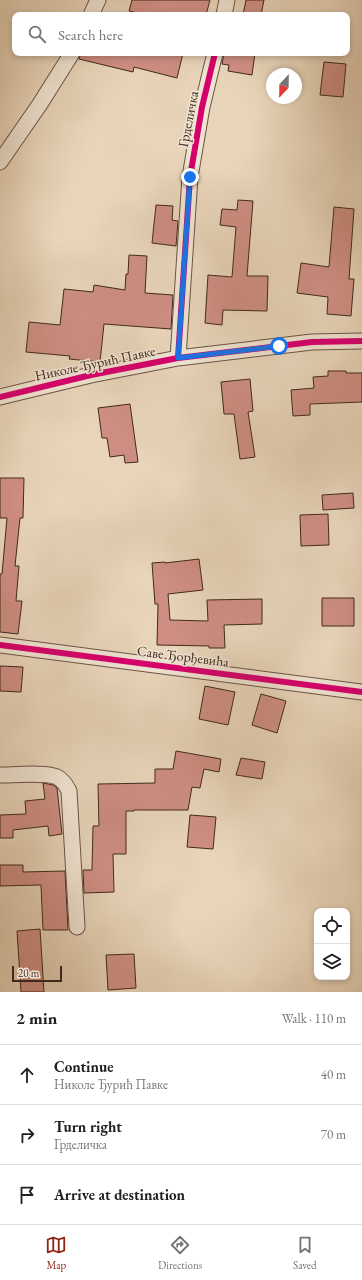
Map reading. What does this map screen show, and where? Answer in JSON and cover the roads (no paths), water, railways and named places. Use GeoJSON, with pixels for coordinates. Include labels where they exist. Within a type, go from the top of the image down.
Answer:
{"type":"FeatureCollection","features":[{"type":"Feature","properties":{"kind":"street"},"geometry":{"type":"LineString","coordinates":[[92,12],[98,0]]}},
{"type":"Feature","properties":{"kind":"street"},"geometry":{"type":"LineString","coordinates":[[225,12],[227,0]]}},
{"type":"Feature","properties":{"kind":"street"},"geometry":{"type":"LineString","coordinates":[[0,162],[40,104],[70,56]]}},
{"type":"Feature","properties":{"kind":"street","name":"Грделичка"},"geometry":{"type":"LineString","coordinates":[[178,358],[190,177],[202,107],[214,56]]}},
{"type":"Feature","properties":{"kind":"street","name":"Николе Ђурић Павке"},"geometry":{"type":"LineString","coordinates":[[0,397],[91,375],[178,358],[312,342],[362,341]]}},
{"type":"Feature","properties":{"kind":"street","name":"Саве Ђорђевића"},"geometry":{"type":"LineString","coordinates":[[0,645],[362,692]]}},
{"type":"Feature","properties":{"kind":"street"},"geometry":{"type":"LineString","coordinates":[[0,775],[56,776],[65,783],[69,791],[77,927]]}}]}
